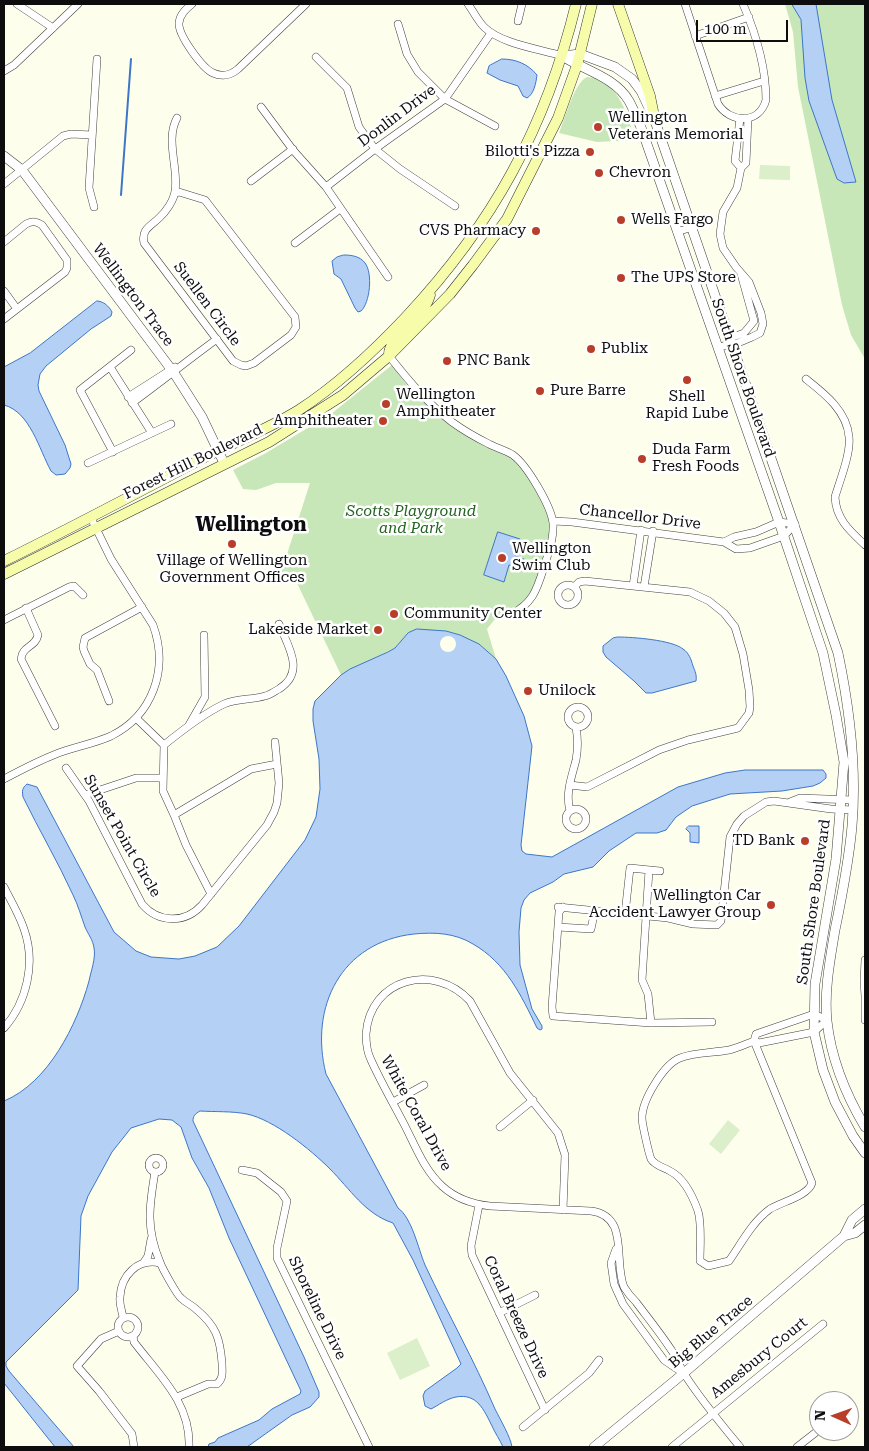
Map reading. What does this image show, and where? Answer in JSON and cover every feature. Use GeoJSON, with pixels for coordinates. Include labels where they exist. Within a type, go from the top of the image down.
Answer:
{"type":"FeatureCollection","features":[{"type":"Feature","properties":{"kind":"main road","name":"Forest Hill Boulevard"},"geometry":{"type":"LineString","coordinates":[[4,561],[91,518],[218,450],[254,435],[300,408],[369,356],[430,291],[473,237],[506,186],[541,114],[562,56],[576,4]]}},
{"type":"Feature","properties":{"kind":"main road","name":"Forest Hill Boulevard"},"geometry":{"type":"LineString","coordinates":[[4,574],[269,442],[342,395],[389,356],[450,294],[507,219],[558,118],[577,65],[592,4]]}},
{"type":"Feature","properties":{"kind":"main road"},"geometry":{"type":"LineString","coordinates":[[618,4],[650,96],[655,121]]}},
{"type":"Feature","properties":{"kind":"main road"},"geometry":{"type":"LineString","coordinates":[[389,356],[388,350],[393,342],[428,303],[430,291]]}},
{"type":"Feature","properties":{"kind":"street"},"geometry":{"type":"LineString","coordinates":[[18,4],[53,28]]}},
{"type":"Feature","properties":{"kind":"street"},"geometry":{"type":"LineString","coordinates":[[4,71],[14,65],[78,4]]}},
{"type":"Feature","properties":{"kind":"street"},"geometry":{"type":"LineString","coordinates":[[192,4],[180,19],[179,27],[182,36],[207,69],[214,74],[222,75],[231,74],[238,69],[306,4]]}},
{"type":"Feature","properties":{"kind":"street"},"geometry":{"type":"LineString","coordinates":[[468,4],[481,24],[491,33],[503,39],[562,56]]}},
{"type":"Feature","properties":{"kind":"street"},"geometry":{"type":"LineString","coordinates":[[518,20],[522,4]]}},
{"type":"Feature","properties":{"kind":"street"},"geometry":{"type":"LineString","coordinates":[[685,4],[718,104],[725,113],[740,118],[748,118],[758,114],[764,106],[766,93],[754,30],[743,4]]}},
{"type":"Feature","properties":{"kind":"street"},"geometry":{"type":"LineString","coordinates":[[694,36],[749,17]]}},
{"type":"Feature","properties":{"kind":"street"},"geometry":{"type":"LineString","coordinates":[[398,24],[407,54],[418,72],[445,99],[494,126]]}},
{"type":"Feature","properties":{"kind":"street","name":"Donlin Drive"},"geometry":{"type":"LineString","coordinates":[[326,187],[445,99],[491,33]]}},
{"type":"Feature","properties":{"kind":"street","name":"South Shore Boulevard"},"geometry":{"type":"LineString","coordinates":[[562,56],[580,54],[615,67],[632,80],[641,91],[655,121],[838,653],[853,738],[853,810],[849,854],[830,960],[827,1020],[840,1076],[865,1127]]}},
{"type":"Feature","properties":{"kind":"street","name":"South Shore Boulevard"},"geometry":{"type":"LineString","coordinates":[[562,56],[606,79],[621,91],[629,101],[642,130],[677,232],[721,347],[825,662],[844,762],[836,859],[817,965],[814,1032],[835,1102],[865,1154]]}},
{"type":"Feature","properties":{"kind":"street"},"geometry":{"type":"LineString","coordinates":[[316,57],[346,88],[359,127],[375,149],[400,169],[456,206]]}},
{"type":"Feature","properties":{"kind":"street"},"geometry":{"type":"LineString","coordinates":[[94,207],[89,188],[97,59]]}},
{"type":"Feature","properties":{"kind":"street"},"geometry":{"type":"LineString","coordinates":[[715,96],[764,81]]}},
{"type":"Feature","properties":{"kind":"street"},"geometry":{"type":"LineString","coordinates":[[260,107],[292,149],[326,187],[388,277]]}},
{"type":"Feature","properties":{"kind":"street"},"geometry":{"type":"LineString","coordinates":[[175,193],[172,136],[173,126],[177,118]]}},
{"type":"Feature","properties":{"kind":"street"},"geometry":{"type":"LineString","coordinates":[[740,118],[735,161],[741,168]]}},
{"type":"Feature","properties":{"kind":"street"},"geometry":{"type":"LineString","coordinates":[[721,347],[760,333],[763,324],[761,313],[749,282],[724,248],[720,234],[723,212],[737,188],[741,168],[746,163],[748,118]]}},
{"type":"Feature","properties":{"kind":"street"},"geometry":{"type":"LineString","coordinates":[[4,184],[63,136],[71,134],[92,135]]}},
{"type":"Feature","properties":{"kind":"street"},"geometry":{"type":"LineString","coordinates":[[252,182],[292,149]]}},
{"type":"Feature","properties":{"kind":"street","name":"Wellington Trace"},"geometry":{"type":"LineString","coordinates":[[4,156],[22,170],[172,371],[202,417],[224,463]]}},
{"type":"Feature","properties":{"kind":"street","name":"Suellen Circle"},"geometry":{"type":"LineString","coordinates":[[180,192],[205,200],[295,317],[296,327],[291,335],[251,365],[241,366],[237,364],[144,242],[146,229],[163,214],[175,193],[180,192]]}},
{"type":"Feature","properties":{"kind":"street"},"geometry":{"type":"LineString","coordinates":[[295,243],[340,209]]}},
{"type":"Feature","properties":{"kind":"street"},"geometry":{"type":"LineString","coordinates":[[4,242],[26,224],[34,222],[42,225],[65,256],[68,264],[65,272],[4,319]]}},
{"type":"Feature","properties":{"kind":"street"},"geometry":{"type":"LineString","coordinates":[[677,232],[692,228]]}},
{"type":"Feature","properties":{"kind":"street"},"geometry":{"type":"LineString","coordinates":[[732,342],[744,333],[754,321],[742,274]]}},
{"type":"Feature","properties":{"kind":"street"},"geometry":{"type":"LineString","coordinates":[[4,292],[17,309]]}},
{"type":"Feature","properties":{"kind":"street"},"geometry":{"type":"LineString","coordinates":[[130,400],[217,339]]}},
{"type":"Feature","properties":{"kind":"street"},"geometry":{"type":"LineString","coordinates":[[112,452],[80,390],[131,350]]}},
{"type":"Feature","properties":{"kind":"street"},"geometry":{"type":"LineString","coordinates":[[389,356],[429,403],[454,424],[488,444],[512,454],[526,467],[542,495],[553,521],[553,540],[538,587],[532,599],[521,609],[510,615]]}},
{"type":"Feature","properties":{"kind":"street"},"geometry":{"type":"LineString","coordinates":[[110,367],[152,433]]}},
{"type":"Feature","properties":{"kind":"street"},"geometry":{"type":"LineString","coordinates":[[806,379],[828,396],[838,409],[846,425],[849,437],[847,454],[835,503],[842,522],[865,545]]}},
{"type":"Feature","properties":{"kind":"street"},"geometry":{"type":"LineString","coordinates":[[88,463],[171,424]]}},
{"type":"Feature","properties":{"kind":"street"},"geometry":{"type":"LineString","coordinates":[[4,779],[56,754],[110,736],[124,728],[144,709],[158,680],[160,658],[157,636],[151,620],[123,578],[91,518]]}},
{"type":"Feature","properties":{"kind":"street","name":"Chancellor Drive"},"geometry":{"type":"LineString","coordinates":[[553,521],[641,530],[724,542],[736,549],[750,548],[784,536],[795,524]]}},
{"type":"Feature","properties":{"kind":"street"},"geometry":{"type":"LineString","coordinates":[[779,522],[795,524]]}},
{"type":"Feature","properties":{"kind":"street","name":"Chancellor Drive"},"geometry":{"type":"LineString","coordinates":[[724,542],[734,537],[756,532],[779,522]]}},
{"type":"Feature","properties":{"kind":"street"},"geometry":{"type":"LineString","coordinates":[[633,586],[641,530]]}},
{"type":"Feature","properties":{"kind":"street"},"geometry":{"type":"LineString","coordinates":[[644,587],[653,532]]}},
{"type":"Feature","properties":{"kind":"street"},"geometry":{"type":"LineString","coordinates":[[636,567],[647,568]]}},
{"type":"Feature","properties":{"kind":"street"},"geometry":{"type":"LineString","coordinates":[[570,784],[591,785],[659,750],[688,740],[738,728],[749,713],[749,690],[743,654],[735,627],[724,613],[709,601],[690,592],[585,581],[579,582],[575,586]]}},
{"type":"Feature","properties":{"kind":"street"},"geometry":{"type":"LineString","coordinates":[[4,620],[69,587],[74,586],[84,595]]}},
{"type":"Feature","properties":{"kind":"street"},"geometry":{"type":"LineString","coordinates":[[109,701],[97,670],[90,664],[84,651],[85,638],[142,607]]}},
{"type":"Feature","properties":{"kind":"street"},"geometry":{"type":"LineString","coordinates":[[26,608],[38,635],[35,643],[24,650],[21,659],[54,726]]}},
{"type":"Feature","properties":{"kind":"street"},"geometry":{"type":"LineString","coordinates":[[211,894],[186,845],[162,791],[164,745],[187,727],[225,703],[267,696],[286,683],[292,675],[293,665],[291,654],[279,624]]}},
{"type":"Feature","properties":{"kind":"street"},"geometry":{"type":"LineString","coordinates":[[187,727],[205,697],[204,635]]}},
{"type":"Feature","properties":{"kind":"street"},"geometry":{"type":"LineString","coordinates":[[136,718],[164,745]]}},
{"type":"Feature","properties":{"kind":"street"},"geometry":{"type":"LineString","coordinates":[[570,811],[568,801],[570,784],[578,746],[576,728]]}},
{"type":"Feature","properties":{"kind":"street","name":"Sunset Point Circle"},"geometry":{"type":"LineString","coordinates":[[66,768],[85,795],[140,900],[148,910],[165,918],[183,918],[195,912],[211,894],[272,816],[279,793],[275,742]]}},
{"type":"Feature","properties":{"kind":"street"},"geometry":{"type":"LineString","coordinates":[[174,815],[251,769],[277,764]]}},
{"type":"Feature","properties":{"kind":"street"},"geometry":{"type":"LineString","coordinates":[[85,795],[136,778],[162,778]]}},
{"type":"Feature","properties":{"kind":"street"},"geometry":{"type":"LineString","coordinates":[[790,802],[800,798],[853,800]]}},
{"type":"Feature","properties":{"kind":"street"},"geometry":{"type":"LineString","coordinates":[[712,1022],[651,1022],[553,1016],[552,1006],[559,912],[561,907],[668,918],[694,924],[717,925],[721,921],[728,847],[730,837],[737,824],[756,808],[766,802],[774,801],[790,802],[802,806],[853,810]]}},
{"type":"Feature","properties":{"kind":"street"},"geometry":{"type":"LineString","coordinates":[[626,914],[630,868],[660,871]]}},
{"type":"Feature","properties":{"kind":"street"},"geometry":{"type":"LineString","coordinates":[[649,870],[642,980],[648,994],[651,1022]]}},
{"type":"Feature","properties":{"kind":"street"},"geometry":{"type":"LineString","coordinates":[[4,887],[25,931],[29,964],[28,978],[22,999],[16,1012],[4,1028]]}},
{"type":"Feature","properties":{"kind":"street"},"geometry":{"type":"LineString","coordinates":[[558,927],[591,929],[595,910]]}},
{"type":"Feature","properties":{"kind":"street"},"geometry":{"type":"LineString","coordinates":[[865,960],[865,1020]]}},
{"type":"Feature","properties":{"kind":"street","name":"White Coral Drive"},"geometry":{"type":"LineString","coordinates":[[563,1210],[565,1165],[563,1146],[553,1125],[502,1060],[475,1009],[464,994],[444,982],[422,979],[402,983],[386,993],[374,1007],[368,1024],[366,1037],[368,1051],[434,1178],[459,1198],[479,1205],[563,1210],[591,1211],[605,1215],[614,1226],[618,1235],[618,1264],[624,1288],[673,1352],[684,1373]]}},
{"type":"Feature","properties":{"kind":"street"},"geometry":{"type":"LineString","coordinates":[[827,1020],[814,1014],[756,1034],[754,1041],[812,1183],[807,1191],[764,1214],[752,1227],[729,1261],[708,1266],[700,1261],[698,1211],[684,1184],[678,1176],[670,1170],[657,1165],[651,1158],[642,1118],[654,1085],[663,1073],[679,1058],[727,1050],[754,1041],[759,1043],[814,1032],[827,1020]]}},
{"type":"Feature","properties":{"kind":"street"},"geometry":{"type":"LineString","coordinates":[[393,1102],[424,1086]]}},
{"type":"Feature","properties":{"kind":"street"},"geometry":{"type":"LineString","coordinates":[[500,1127],[533,1100]]}},
{"type":"Feature","properties":{"kind":"street","name":"Shoreline Drive"},"geometry":{"type":"LineString","coordinates":[[242,1170],[257,1173],[281,1192],[287,1201],[277,1248],[277,1258],[369,1447]]}},
{"type":"Feature","properties":{"kind":"street"},"geometry":{"type":"LineString","coordinates":[[155,1172],[149,1204],[152,1237],[160,1263],[180,1298],[205,1316],[212,1324],[217,1333],[221,1348],[223,1373],[220,1381],[217,1384],[208,1384],[176,1397]]}},
{"type":"Feature","properties":{"kind":"street","name":"Coral Breeze Drive"},"geometry":{"type":"LineString","coordinates":[[479,1205],[471,1250],[474,1260],[545,1410]]}},
{"type":"Feature","properties":{"kind":"street","name":"Big Blue Trace"},"geometry":{"type":"LineString","coordinates":[[594,1447],[844,1236],[852,1220],[865,1209]]}},
{"type":"Feature","properties":{"kind":"street","name":"Big Blue Trace"},"geometry":{"type":"LineString","coordinates":[[844,1236],[855,1233],[865,1225]]}},
{"type":"Feature","properties":{"kind":"street"},"geometry":{"type":"LineString","coordinates":[[144,1262],[152,1237]]}},
{"type":"Feature","properties":{"kind":"street"},"geometry":{"type":"LineString","coordinates":[[618,1244],[611,1264],[614,1284],[623,1304],[664,1360],[684,1373],[713,1414],[740,1447]]}},
{"type":"Feature","properties":{"kind":"street"},"geometry":{"type":"LineString","coordinates":[[123,1318],[120,1303],[122,1286],[136,1266],[144,1262],[160,1263]]}},
{"type":"Feature","properties":{"kind":"street"},"geometry":{"type":"LineString","coordinates":[[499,1312],[535,1295]]}},
{"type":"Feature","properties":{"kind":"street"},"geometry":{"type":"LineString","coordinates":[[133,1317],[137,1322],[138,1328],[132,1336],[123,1336],[119,1331],[119,1322],[123,1318],[133,1317]]}},
{"type":"Feature","properties":{"kind":"street","name":"Amesbury Court"},"geometry":{"type":"LineString","coordinates":[[672,1447],[823,1324]]}},
{"type":"Feature","properties":{"kind":"street"},"geometry":{"type":"LineString","coordinates":[[119,1331],[101,1339],[78,1366],[132,1434],[134,1447]]}},
{"type":"Feature","properties":{"kind":"street"},"geometry":{"type":"LineString","coordinates":[[132,1336],[134,1342],[176,1397],[187,1421],[189,1447]]}},
{"type":"Feature","properties":{"kind":"street"},"geometry":{"type":"LineString","coordinates":[[523,1427],[589,1374],[599,1360]]}},
{"type":"Feature","properties":{"kind":"street"},"geometry":{"type":"LineString","coordinates":[[797,1447],[809,1437]]}},
{"type":"Feature","properties":{"kind":"green space"},"geometry":{"type":"Polygon","coordinates":[[[785,4],[865,4],[865,359],[851,335],[842,305],[798,87],[793,32],[785,4]]]}},
{"type":"Feature","properties":{"kind":"green space"},"geometry":{"type":"Polygon","coordinates":[[[587,77],[598,79],[614,91],[625,110],[635,140],[597,142],[559,133],[578,86],[587,77]]]}},
{"type":"Feature","properties":{"kind":"green space"},"geometry":{"type":"Polygon","coordinates":[[[760,165],[790,166],[790,180],[759,179],[760,165]]]}},
{"type":"Feature","properties":{"kind":"green space","name":"Scotts Playground and Park"},"geometry":{"type":"Polygon","coordinates":[[[392,365],[417,399],[523,461],[553,521],[540,571],[527,600],[495,619],[487,629],[496,659],[479,644],[408,633],[395,648],[341,675],[296,581],[279,579],[310,483],[276,483],[256,490],[243,489],[233,470],[266,453],[331,414],[392,365]]]}},
{"type":"Feature","properties":{"kind":"green space"},"geometry":{"type":"Polygon","coordinates":[[[728,1120],[740,1130],[721,1154],[709,1144],[728,1120]]]}},
{"type":"Feature","properties":{"kind":"green space"},"geometry":{"type":"Polygon","coordinates":[[[417,1338],[430,1366],[400,1380],[387,1353],[417,1338]]]}},
{"type":"Feature","properties":{"kind":"water"},"geometry":{"type":"Polygon","coordinates":[[[792,4],[816,4],[832,100],[856,182],[844,183],[837,179],[809,101],[805,78],[801,20],[792,4]]]}},
{"type":"Feature","properties":{"kind":"water"},"geometry":{"type":"Polygon","coordinates":[[[502,59],[521,63],[537,75],[533,91],[527,98],[523,96],[518,86],[487,73],[489,66],[502,59]]]}},
{"type":"Feature","properties":{"kind":"water"},"geometry":{"type":"Polygon","coordinates":[[[344,255],[361,259],[365,263],[369,274],[367,302],[361,311],[358,312],[341,279],[334,274],[332,261],[344,255]]]}},
{"type":"Feature","properties":{"kind":"water"},"geometry":{"type":"Polygon","coordinates":[[[97,301],[108,306],[112,312],[111,316],[91,329],[46,366],[40,374],[39,391],[65,445],[71,464],[65,474],[56,475],[51,471],[27,423],[21,415],[4,405],[4,367],[30,353],[97,301]]]}},
{"type":"Feature","properties":{"kind":"water"},"geometry":{"type":"Polygon","coordinates":[[[498,532],[520,539],[515,556],[524,559],[521,569],[509,565],[504,582],[484,575],[498,532]]]}},
{"type":"Feature","properties":{"kind":"water"},"geometry":{"type":"Polygon","coordinates":[[[417,629],[446,631],[479,644],[496,659],[506,676],[524,716],[532,746],[521,845],[522,851],[526,854],[552,857],[678,787],[725,773],[745,770],[823,770],[826,778],[813,786],[782,791],[730,794],[692,806],[676,817],[666,830],[657,833],[636,833],[609,851],[593,867],[564,874],[553,882],[530,893],[524,900],[521,908],[519,932],[520,965],[532,1009],[542,1026],[540,1030],[537,1028],[504,970],[495,960],[473,944],[452,935],[422,933],[389,940],[367,950],[350,964],[336,982],[327,1002],[322,1025],[322,1049],[326,1074],[398,1208],[411,1226],[425,1265],[508,1434],[512,1447],[503,1447],[486,1414],[475,1400],[463,1396],[452,1398],[431,1409],[425,1406],[423,1396],[425,1391],[461,1364],[413,1260],[393,1223],[374,1214],[358,1200],[322,1161],[302,1144],[269,1122],[247,1114],[200,1111],[195,1115],[193,1121],[304,1357],[319,1392],[319,1397],[310,1407],[292,1415],[247,1447],[208,1447],[209,1444],[215,1442],[218,1438],[259,1420],[272,1409],[300,1394],[301,1391],[229,1238],[209,1188],[192,1158],[181,1127],[172,1120],[159,1119],[131,1128],[112,1152],[88,1196],[81,1216],[78,1290],[6,1362],[9,1371],[74,1447],[55,1447],[4,1383],[4,1101],[34,1081],[58,1051],[77,1016],[84,998],[93,964],[94,952],[93,942],[85,927],[75,899],[23,797],[23,788],[27,784],[37,787],[114,932],[136,951],[151,957],[179,959],[195,956],[217,947],[239,926],[305,840],[316,817],[320,789],[319,759],[313,721],[315,701],[341,675],[395,648],[408,633],[417,629]]]}},
{"type":"Feature","properties":{"kind":"water"},"geometry":{"type":"Polygon","coordinates":[[[613,638],[652,640],[678,646],[689,656],[696,673],[696,681],[646,693],[606,657],[603,652],[603,646],[613,638]]]}},
{"type":"Feature","properties":{"kind":"water"},"geometry":{"type":"Polygon","coordinates":[[[689,826],[699,826],[699,843],[690,842],[690,833],[686,829],[689,826]]]}},
{"type":"Feature","properties":{"kind":"pier"},"geometry":{"type":"Polygon","coordinates":[[[448,636],[454,638],[456,644],[454,650],[448,652],[442,650],[440,644],[442,638],[448,636]]]}},
{"type":"Feature","properties":{"kind":"waterway"},"geometry":{"type":"LineString","coordinates":[[121,195],[131,59]]}},
{"type":"Feature","properties":{"kind":"place","name":"Wellington Veterans Memorial"},"geometry":{"type":"Point","coordinates":[598,127]}},
{"type":"Feature","properties":{"kind":"place","name":"Bilotti's Pizza"},"geometry":{"type":"Point","coordinates":[590,152]}},
{"type":"Feature","properties":{"kind":"place","name":"Chevron"},"geometry":{"type":"Point","coordinates":[599,173]}},
{"type":"Feature","properties":{"kind":"place","name":"Wells Fargo"},"geometry":{"type":"Point","coordinates":[621,220]}},
{"type":"Feature","properties":{"kind":"place","name":"CVS Pharmacy"},"geometry":{"type":"Point","coordinates":[536,231]}},
{"type":"Feature","properties":{"kind":"place","name":"The UPS Store"},"geometry":{"type":"Point","coordinates":[621,278]}},
{"type":"Feature","properties":{"kind":"place","name":"Publix"},"geometry":{"type":"Point","coordinates":[591,349]}},
{"type":"Feature","properties":{"kind":"place","name":"PNC Bank"},"geometry":{"type":"Point","coordinates":[447,361]}},
{"type":"Feature","properties":{"kind":"place","name":"Shell Rapid Lube"},"geometry":{"type":"Point","coordinates":[687,380]}},
{"type":"Feature","properties":{"kind":"place","name":"Pure Barre"},"geometry":{"type":"Point","coordinates":[540,391]}},
{"type":"Feature","properties":{"kind":"place","name":"Wellington Amphitheater"},"geometry":{"type":"Point","coordinates":[386,404]}},
{"type":"Feature","properties":{"kind":"place","name":"Amphitheater"},"geometry":{"type":"Point","coordinates":[383,421]}},
{"type":"Feature","properties":{"kind":"place","name":"Duda Farm Fresh Foods"},"geometry":{"type":"Point","coordinates":[642,459]}},
{"type":"Feature","properties":{"kind":"place","name":"Village of Wellington Government Offices"},"geometry":{"type":"Point","coordinates":[232,544]}},
{"type":"Feature","properties":{"kind":"place","name":"Wellington Swim Club"},"geometry":{"type":"Point","coordinates":[502,558]}},
{"type":"Feature","properties":{"kind":"place","name":"Community Center"},"geometry":{"type":"Point","coordinates":[394,614]}},
{"type":"Feature","properties":{"kind":"place","name":"Lakeside Market"},"geometry":{"type":"Point","coordinates":[378,630]}},
{"type":"Feature","properties":{"kind":"place","name":"Unilock"},"geometry":{"type":"Point","coordinates":[528,691]}},
{"type":"Feature","properties":{"kind":"place","name":"TD Bank"},"geometry":{"type":"Point","coordinates":[805,841]}},
{"type":"Feature","properties":{"kind":"place","name":"Wellington Car Accident Lawyer Group"},"geometry":{"type":"Point","coordinates":[771,905]}},
{"type":"Feature","properties":{"kind":"district","name":"Wellington"},"geometry":{"type":"Point","coordinates":[251,525]}}]}
